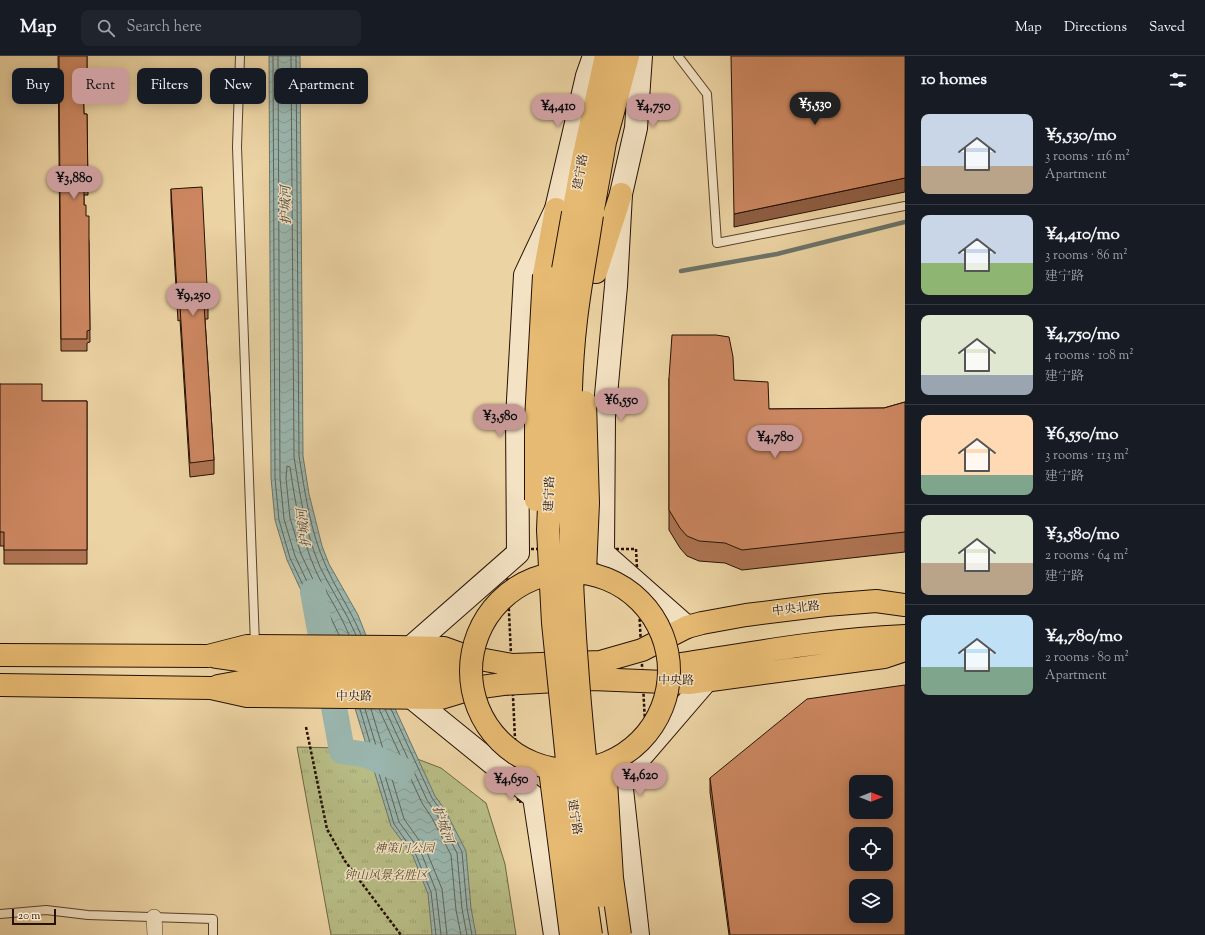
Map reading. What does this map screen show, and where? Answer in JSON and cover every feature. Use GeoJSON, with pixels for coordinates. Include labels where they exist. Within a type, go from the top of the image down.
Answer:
{"type":"FeatureCollection","features":[{"type":"Feature","properties":{"kind":"main road","name":"建宁路"},"geometry":{"type":"LineString","coordinates":[[594,56],[587,76],[574,212],[576,320],[570,414],[569,529],[573,621],[582,732],[606,935]]}},
{"type":"Feature","properties":{"kind":"main road","name":"建宁路"},"geometry":{"type":"LineString","coordinates":[[591,935],[569,780],[553,623],[548,530],[556,339],[562,276],[588,135],[606,56]]}},
{"type":"Feature","properties":{"kind":"main road"},"geometry":{"type":"LineString","coordinates":[[585,572],[588,503],[585,412],[590,321],[596,272],[621,194],[636,128],[641,56]]}},
{"type":"Feature","properties":{"kind":"main road","name":"建宁路"},"geometry":{"type":"LineString","coordinates":[[574,212],[605,142],[625,66]]}},
{"type":"Feature","properties":{"kind":"main road"},"geometry":{"type":"LineString","coordinates":[[621,194],[616,286],[604,417],[603,552],[687,627]]}},
{"type":"Feature","properties":{"kind":"main road"},"geometry":{"type":"LineString","coordinates":[[542,575],[535,463],[538,353],[544,275],[574,212]]}},
{"type":"Feature","properties":{"kind":"main road"},"geometry":{"type":"LineString","coordinates":[[411,647],[518,553],[517,418],[525,275],[574,212]]}},
{"type":"Feature","properties":{"kind":"main road"},"geometry":{"type":"LineString","coordinates":[[563,571],[585,572],[611,580],[634,595],[652,615],[664,640],[669,666],[666,697],[653,726],[632,750],[605,765],[578,771],[550,770],[520,758],[496,739],[478,712],[470,673],[477,635],[492,608],[514,588],[542,575],[563,571]]}},
{"type":"Feature","properties":{"kind":"main road","name":"中央北路"},"geometry":{"type":"LineString","coordinates":[[687,627],[746,615],[826,605],[876,601],[905,605]]}},
{"type":"Feature","properties":{"kind":"main road"},"geometry":{"type":"LineString","coordinates":[[664,640],[816,621],[879,614],[905,613]]}},
{"type":"Feature","properties":{"kind":"main road","name":"中央路"},"geometry":{"type":"LineString","coordinates":[[292,672],[371,647],[444,648],[469,657],[512,665],[600,662],[642,650],[687,627]]}},
{"type":"Feature","properties":{"kind":"main road"},"geometry":{"type":"LineString","coordinates":[[669,666],[820,644],[905,636]]}},
{"type":"Feature","properties":{"kind":"main road","name":"中央路"},"geometry":{"type":"LineString","coordinates":[[0,655],[208,656],[247,646],[256,646],[292,672],[372,697],[441,698],[474,688],[503,684],[592,679],[689,682],[707,680]]}},
{"type":"Feature","properties":{"kind":"main road"},"geometry":{"type":"LineString","coordinates":[[638,935],[621,780],[707,680],[884,657],[905,650]]}},
{"type":"Feature","properties":{"kind":"main road"},"geometry":{"type":"LineString","coordinates":[[208,656],[292,672]]}},
{"type":"Feature","properties":{"kind":"main road"},"geometry":{"type":"LineString","coordinates":[[0,685],[211,688],[292,672],[470,673]]}},
{"type":"Feature","properties":{"kind":"main road"},"geometry":{"type":"LineString","coordinates":[[412,698],[534,797],[555,935]]}},
{"type":"Feature","properties":{"kind":"main road"},"geometry":{"type":"LineString","coordinates":[[605,765],[612,878],[620,935]]}},
{"type":"Feature","properties":{"kind":"main road"},"geometry":{"type":"LineString","coordinates":[[550,770],[571,935]]}},
{"type":"Feature","properties":{"kind":"street"},"geometry":{"type":"LineString","coordinates":[[154,917],[154,935]]}},
{"type":"Feature","properties":{"kind":"lane"},"geometry":{"type":"LineString","coordinates":[[240,56],[237,147],[256,646]]}},
{"type":"Feature","properties":{"kind":"lane"},"geometry":{"type":"LineString","coordinates":[[678,56],[707,94],[717,244],[905,206]]}},
{"type":"Feature","properties":{"kind":"lane"},"geometry":{"type":"LineString","coordinates":[[0,914],[46,910],[88,915],[193,920],[213,919],[213,935]]}},
{"type":"Feature","properties":{"kind":"path"},"geometry":{"type":"LineString","coordinates":[[306,727],[326,829],[345,861],[401,935]]}},
{"type":"Feature","properties":{"kind":"green space","name":"神策门公园"},"geometry":{"type":"Polygon","coordinates":[[[346,742],[355,749],[381,750],[412,757],[441,768],[486,803],[505,864],[516,935],[331,935],[297,747],[338,748],[346,742]]]}},
{"type":"Feature","properties":{"kind":"water"},"geometry":{"type":"Polygon","coordinates":[[[269,56],[300,56],[300,68],[274,68],[274,104],[300,104],[303,456],[309,494],[322,546],[329,564],[358,615],[393,704],[435,796],[445,810],[466,851],[471,908],[476,935],[432,935],[428,894],[413,856],[391,826],[354,705],[287,560],[275,520],[271,478],[269,56]]]}},
{"type":"Feature","properties":{"kind":"building"},"geometry":{"type":"Polygon","coordinates":[[[59,56],[87,56],[87,68],[72,68],[72,104],[84,104],[84,114],[87,114],[88,183],[84,183],[84,205],[86,205],[86,216],[89,216],[90,330],[87,331],[87,339],[61,339],[59,104],[64,104],[64,68],[59,68],[59,56]]]}},
{"type":"Feature","properties":{"kind":"building"},"geometry":{"type":"Polygon","coordinates":[[[731,56],[905,56],[905,178],[734,214],[731,56]]]}},
{"type":"Feature","properties":{"kind":"building"},"geometry":{"type":"Polygon","coordinates":[[[202,187],[208,305],[204,305],[214,460],[190,463],[171,189],[202,187]]]}},
{"type":"Feature","properties":{"kind":"building"},"geometry":{"type":"Polygon","coordinates":[[[672,335],[716,335],[729,337],[733,357],[734,380],[768,382],[769,409],[884,408],[905,402],[905,532],[742,550],[725,543],[699,541],[687,536],[680,528],[669,510],[669,378],[672,335]]]}},
{"type":"Feature","properties":{"kind":"building"},"geometry":{"type":"Polygon","coordinates":[[[0,384],[42,384],[42,401],[87,401],[87,550],[4,550],[4,532],[0,532],[0,384]]]}},
{"type":"Feature","properties":{"kind":"building"},"geometry":{"type":"Polygon","coordinates":[[[905,685],[905,935],[730,935],[710,778],[807,699],[905,685]]]}},
{"type":"Feature","properties":{"kind":"waterway"},"geometry":{"type":"LineString","coordinates":[[681,271],[777,254],[905,222]]}},
{"type":"Feature","properties":{"kind":"waterway","name":"护城河"},"geometry":{"type":"LineString","coordinates":[[313,592],[342,751],[367,755],[402,770]]}},
{"type":"Feature","properties":{"kind":"park label","name":"钟山风景名胜区"},"geometry":{"type":"Point","coordinates":[386,876]}}]}
